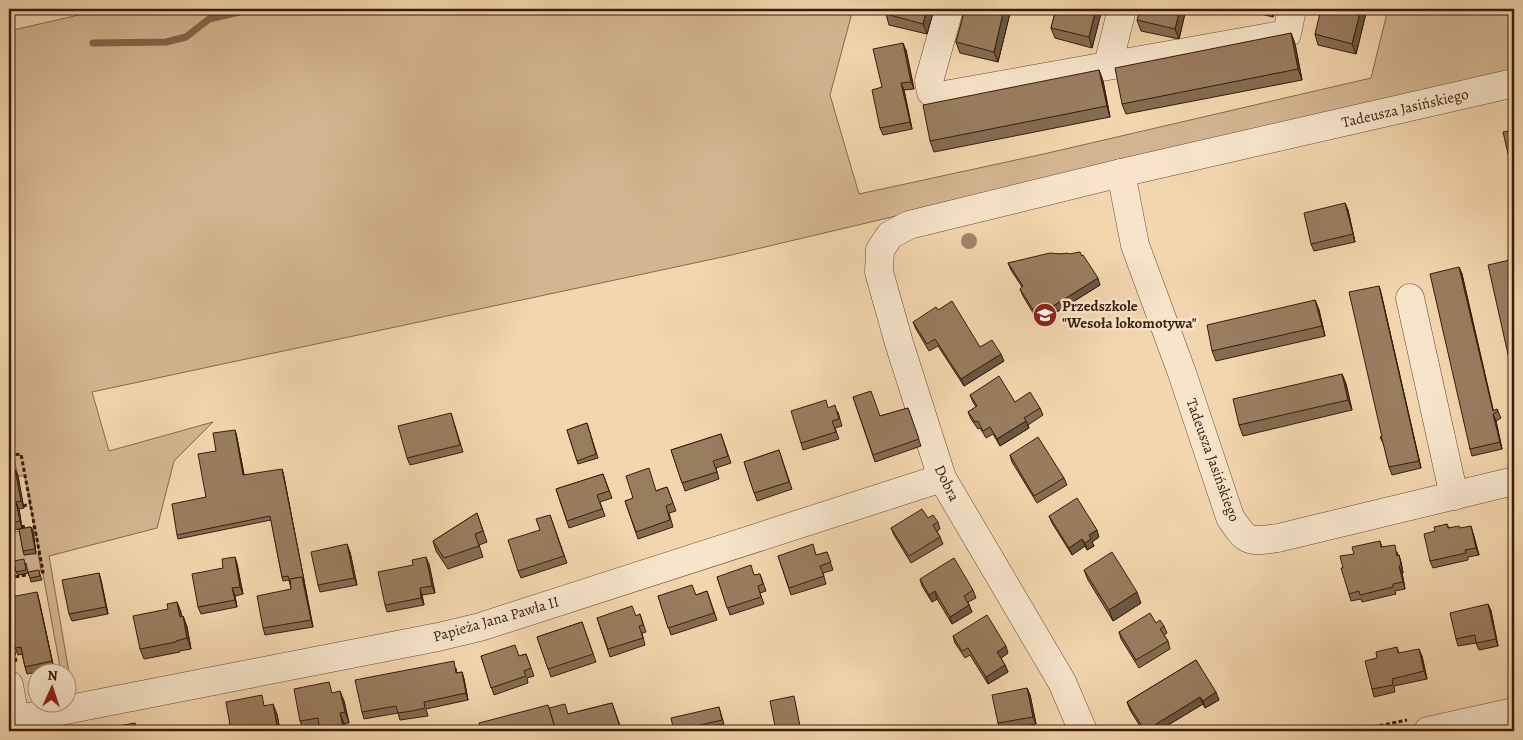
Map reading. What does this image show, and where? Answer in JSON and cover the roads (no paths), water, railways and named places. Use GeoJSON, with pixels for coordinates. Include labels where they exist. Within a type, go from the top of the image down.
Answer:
{"type":"FeatureCollection","features":[{"type":"Feature","properties":{"kind":"street"},"geometry":{"type":"LineString","coordinates":[[949,9],[929,81],[931,92],[939,96],[1286,34],[1292,9]]}},
{"type":"Feature","properties":{"kind":"street"},"geometry":{"type":"LineString","coordinates":[[1108,65],[1122,9]]}},
{"type":"Feature","properties":{"kind":"street","name":"Tadeusza Jasińskiego"},"geometry":{"type":"LineString","coordinates":[[909,225],[1514,83]]}},
{"type":"Feature","properties":{"kind":"street","name":"Tadeusza Jasińskiego"},"geometry":{"type":"LineString","coordinates":[[1121,174],[1135,245],[1182,373],[1230,517],[1242,534],[1254,541],[1278,538],[1514,481]]}},
{"type":"Feature","properties":{"kind":"street","name":"Dobra"},"geometry":{"type":"LineString","coordinates":[[909,225],[890,235],[880,250],[879,272],[899,343],[942,478],[1058,676],[1083,731]]}},
{"type":"Feature","properties":{"kind":"street"},"geometry":{"type":"LineString","coordinates":[[1410,298],[1454,496]]}},
{"type":"Feature","properties":{"kind":"street","name":"Papieża Jana Pawła II"},"geometry":{"type":"LineString","coordinates":[[12,720],[438,637],[480,627],[942,478]]}},
{"type":"Feature","properties":{"kind":"street"},"geometry":{"type":"LineString","coordinates":[[9,685],[12,720]]}},
{"type":"Feature","properties":{"kind":"street"},"geometry":{"type":"LineString","coordinates":[[1428,731],[1514,712]]}},
{"type":"Feature","properties":{"kind":"waterway"},"geometry":{"type":"LineString","coordinates":[[93,43],[166,42],[186,37],[209,19],[252,9]]}},
{"type":"Feature","properties":{"kind":"place","name":"Przedszkole \"Wesoła lokomotywa\""},"geometry":{"type":"Point","coordinates":[1045,315]}}]}
